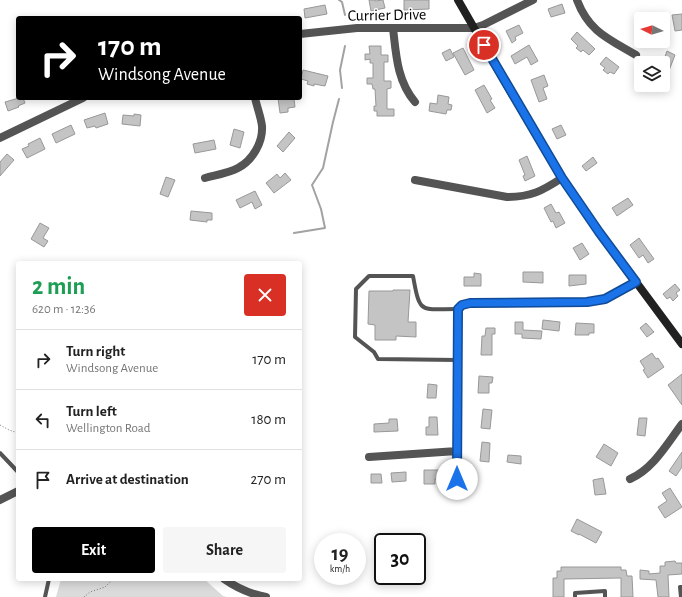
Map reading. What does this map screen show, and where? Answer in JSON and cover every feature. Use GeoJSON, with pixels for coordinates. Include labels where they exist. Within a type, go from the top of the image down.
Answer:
{"type":"FeatureCollection","features":[{"type":"Feature","properties":{"kind":"main road"},"geometry":{"type":"LineString","coordinates":[[458,0],[562,178],[595,227],[682,344]]}},
{"type":"Feature","properties":{"kind":"street"},"geometry":{"type":"LineString","coordinates":[[474,28],[533,0]]}},
{"type":"Feature","properties":{"kind":"street"},"geometry":{"type":"LineString","coordinates":[[577,0],[586,19],[595,29],[636,55]]}},
{"type":"Feature","properties":{"kind":"street","name":"Currier Drive"},"geometry":{"type":"LineString","coordinates":[[302,34],[357,28],[474,28]]}},
{"type":"Feature","properties":{"kind":"street"},"geometry":{"type":"LineString","coordinates":[[393,28],[402,83],[408,94],[415,102]]}},
{"type":"Feature","properties":{"kind":"street"},"geometry":{"type":"LineString","coordinates":[[0,138],[80,100]]}},
{"type":"Feature","properties":{"kind":"street"},"geometry":{"type":"LineString","coordinates":[[205,178],[239,168],[255,151],[261,135],[262,125],[256,100]]}},
{"type":"Feature","properties":{"kind":"street"},"geometry":{"type":"LineString","coordinates":[[415,180],[507,197],[518,197],[538,193],[562,178]]}},
{"type":"Feature","properties":{"kind":"street"},"geometry":{"type":"LineString","coordinates":[[457,479],[460,307],[470,303],[574,303],[598,300],[612,296],[636,282]]}},
{"type":"Feature","properties":{"kind":"street"},"geometry":{"type":"LineString","coordinates":[[630,479],[640,474],[647,468],[682,424]]}},
{"type":"Feature","properties":{"kind":"street"},"geometry":{"type":"LineString","coordinates":[[369,457],[457,451]]}},
{"type":"Feature","properties":{"kind":"street"},"geometry":{"type":"LineString","coordinates":[[0,500],[16,491]]}},
{"type":"Feature","properties":{"kind":"street"},"geometry":{"type":"LineString","coordinates":[[227,581],[238,588],[266,597]]}},
{"type":"Feature","properties":{"kind":"lane"},"geometry":{"type":"LineString","coordinates":[[458,360],[378,359],[374,352],[355,337],[356,290],[369,276],[413,276],[420,305],[426,309],[460,307]]}},
{"type":"Feature","properties":{"kind":"lane"},"geometry":{"type":"LineString","coordinates":[[0,453],[16,470]]}},
{"type":"Feature","properties":{"kind":"lane"},"geometry":{"type":"LineString","coordinates":[[45,597],[49,581]]}},
{"type":"Feature","properties":{"kind":"lane"},"geometry":{"type":"LineString","coordinates":[[681,597],[680,588],[682,587]]}},
{"type":"Feature","properties":{"kind":"lane"},"geometry":{"type":"LineString","coordinates":[[575,597],[575,593],[605,591],[605,597]]}},
{"type":"Feature","properties":{"kind":"path"},"geometry":{"type":"LineString","coordinates":[[0,425],[16,432]]}},
{"type":"Feature","properties":{"kind":"path"},"geometry":{"type":"LineString","coordinates":[[84,597],[90,592],[105,587],[111,581]]}},
{"type":"Feature","properties":{"kind":"shaded area"},"geometry":{"type":"Polygon","coordinates":[[[60,581],[206,581],[223,596],[227,597],[56,597],[60,581]]]}},
{"type":"Feature","properties":{"kind":"building"},"geometry":{"type":"Polygon","coordinates":[[[369,0],[383,0],[385,8],[371,11],[369,0]]]}},
{"type":"Feature","properties":{"kind":"building"},"geometry":{"type":"Polygon","coordinates":[[[404,0],[429,0],[429,9],[404,10],[404,0]]]}},
{"type":"Feature","properties":{"kind":"building"},"geometry":{"type":"Polygon","coordinates":[[[562,4],[565,13],[551,17],[548,9],[562,4]]]}},
{"type":"Feature","properties":{"kind":"building"},"geometry":{"type":"Polygon","coordinates":[[[325,5],[327,14],[305,18],[304,9],[325,5]]]}},
{"type":"Feature","properties":{"kind":"building"},"geometry":{"type":"Polygon","coordinates":[[[682,14],[682,30],[675,31],[672,15],[682,14]]]}},
{"type":"Feature","properties":{"kind":"building"},"geometry":{"type":"Polygon","coordinates":[[[519,25],[523,33],[515,37],[516,40],[512,43],[506,31],[519,25]]]}},
{"type":"Feature","properties":{"kind":"building"},"geometry":{"type":"Polygon","coordinates":[[[577,32],[595,49],[589,55],[583,50],[581,52],[576,48],[578,46],[571,39],[577,32]]]}},
{"type":"Feature","properties":{"kind":"building"},"geometry":{"type":"Polygon","coordinates":[[[529,45],[538,61],[531,65],[527,57],[515,64],[511,56],[529,45]]]}},
{"type":"Feature","properties":{"kind":"building"},"geometry":{"type":"Polygon","coordinates":[[[369,46],[381,46],[381,55],[388,55],[388,62],[384,62],[384,81],[391,81],[391,88],[387,89],[387,109],[394,109],[394,116],[377,116],[377,111],[374,111],[374,106],[376,106],[375,89],[373,89],[372,84],[367,84],[367,78],[373,78],[373,63],[370,63],[370,59],[365,60],[365,54],[370,54],[369,46]]]}},
{"type":"Feature","properties":{"kind":"building"},"geometry":{"type":"Polygon","coordinates":[[[463,48],[474,70],[465,75],[453,53],[463,48]]]}},
{"type":"Feature","properties":{"kind":"building"},"geometry":{"type":"Polygon","coordinates":[[[450,49],[454,57],[446,61],[442,53],[450,49]]]}},
{"type":"Feature","properties":{"kind":"building"},"geometry":{"type":"Polygon","coordinates":[[[667,51],[675,55],[670,68],[670,56],[665,56],[667,51]]]}},
{"type":"Feature","properties":{"kind":"building"},"geometry":{"type":"Polygon","coordinates":[[[606,57],[619,67],[614,74],[610,72],[608,74],[603,70],[605,68],[600,64],[606,57]]]}},
{"type":"Feature","properties":{"kind":"building"},"geometry":{"type":"Polygon","coordinates":[[[303,70],[328,76],[325,86],[314,84],[314,86],[307,84],[308,81],[302,79],[303,70]]]}},
{"type":"Feature","properties":{"kind":"building"},"geometry":{"type":"Polygon","coordinates":[[[544,75],[548,86],[543,88],[547,99],[539,102],[531,80],[544,75]]]}},
{"type":"Feature","properties":{"kind":"building"},"geometry":{"type":"Polygon","coordinates":[[[484,85],[495,108],[487,113],[475,90],[484,85]]]}},
{"type":"Feature","properties":{"kind":"building"},"geometry":{"type":"Polygon","coordinates":[[[438,95],[449,97],[448,104],[452,105],[451,110],[447,110],[446,114],[429,111],[430,103],[437,104],[438,95]]]}},
{"type":"Feature","properties":{"kind":"building"},"geometry":{"type":"Polygon","coordinates":[[[16,99],[24,100],[25,103],[8,111],[5,102],[16,99]]]}},
{"type":"Feature","properties":{"kind":"building"},"geometry":{"type":"Polygon","coordinates":[[[278,100],[294,100],[295,107],[288,108],[288,112],[280,113],[278,100]]]}},
{"type":"Feature","properties":{"kind":"building"},"geometry":{"type":"Polygon","coordinates":[[[105,113],[108,124],[96,128],[95,126],[87,128],[84,120],[105,113]]]}},
{"type":"Feature","properties":{"kind":"building"},"geometry":{"type":"Polygon","coordinates":[[[134,114],[141,115],[140,126],[122,124],[123,115],[134,116],[134,114]]]}},
{"type":"Feature","properties":{"kind":"building"},"geometry":{"type":"Polygon","coordinates":[[[71,125],[75,134],[56,143],[52,134],[71,125]]]}},
{"type":"Feature","properties":{"kind":"building"},"geometry":{"type":"Polygon","coordinates":[[[561,125],[566,135],[557,139],[552,129],[561,125]]]}},
{"type":"Feature","properties":{"kind":"building"},"geometry":{"type":"Polygon","coordinates":[[[234,129],[244,132],[240,148],[230,145],[234,129]]]}},
{"type":"Feature","properties":{"kind":"building"},"geometry":{"type":"Polygon","coordinates":[[[289,132],[295,138],[283,152],[277,146],[289,132]]]}},
{"type":"Feature","properties":{"kind":"building"},"geometry":{"type":"Polygon","coordinates":[[[40,138],[45,149],[27,158],[22,149],[40,138]]]}},
{"type":"Feature","properties":{"kind":"building"},"geometry":{"type":"Polygon","coordinates":[[[214,140],[216,149],[195,153],[193,144],[214,140]]]}},
{"type":"Feature","properties":{"kind":"building"},"geometry":{"type":"Polygon","coordinates":[[[7,154],[14,160],[0,176],[0,162],[7,154]]]}},
{"type":"Feature","properties":{"kind":"building"},"geometry":{"type":"Polygon","coordinates":[[[527,156],[535,176],[525,181],[523,176],[525,175],[519,160],[527,156]]]}},
{"type":"Feature","properties":{"kind":"building"},"geometry":{"type":"Polygon","coordinates":[[[593,157],[597,163],[586,171],[582,166],[593,157]]]}},
{"type":"Feature","properties":{"kind":"building"},"geometry":{"type":"Polygon","coordinates":[[[285,173],[291,180],[274,193],[266,183],[277,174],[280,178],[285,173]]]}},
{"type":"Feature","properties":{"kind":"building"},"geometry":{"type":"Polygon","coordinates":[[[166,177],[175,180],[168,197],[160,194],[166,177]]]}},
{"type":"Feature","properties":{"kind":"building"},"geometry":{"type":"Polygon","coordinates":[[[255,191],[262,205],[255,209],[252,202],[240,208],[236,200],[255,191]]]}},
{"type":"Feature","properties":{"kind":"building"},"geometry":{"type":"Polygon","coordinates":[[[628,198],[633,205],[617,216],[612,208],[628,198]]]}},
{"type":"Feature","properties":{"kind":"building"},"geometry":{"type":"Polygon","coordinates":[[[551,204],[556,213],[559,212],[565,223],[556,228],[553,221],[551,222],[544,208],[551,204]]]}},
{"type":"Feature","properties":{"kind":"building"},"geometry":{"type":"Polygon","coordinates":[[[191,211],[212,213],[212,220],[207,220],[207,222],[190,220],[191,211]]]}},
{"type":"Feature","properties":{"kind":"building"},"geometry":{"type":"Polygon","coordinates":[[[40,223],[49,228],[43,238],[48,241],[44,247],[31,239],[40,223]]]}},
{"type":"Feature","properties":{"kind":"building"},"geometry":{"type":"Polygon","coordinates":[[[639,238],[654,259],[648,263],[643,255],[639,258],[630,245],[639,238]]]}},
{"type":"Feature","properties":{"kind":"building"},"geometry":{"type":"Polygon","coordinates":[[[582,243],[589,254],[580,260],[573,248],[582,243]]]}},
{"type":"Feature","properties":{"kind":"building"},"geometry":{"type":"Polygon","coordinates":[[[523,272],[543,272],[543,283],[523,282],[523,272]]]}},
{"type":"Feature","properties":{"kind":"building"},"geometry":{"type":"Polygon","coordinates":[[[474,273],[481,274],[481,286],[464,286],[464,277],[474,277],[474,273]]]}},
{"type":"Feature","properties":{"kind":"building"},"geometry":{"type":"Polygon","coordinates":[[[569,275],[586,275],[586,284],[569,286],[569,275]]]}},
{"type":"Feature","properties":{"kind":"building"},"geometry":{"type":"Polygon","coordinates":[[[675,284],[680,290],[676,293],[678,296],[673,301],[670,297],[667,299],[663,294],[675,284]]]}},
{"type":"Feature","properties":{"kind":"building"},"geometry":{"type":"Polygon","coordinates":[[[410,290],[408,322],[416,322],[416,337],[396,336],[396,340],[375,340],[375,325],[368,324],[369,291],[410,290]]]}},
{"type":"Feature","properties":{"kind":"building"},"geometry":{"type":"Polygon","coordinates":[[[543,320],[560,322],[559,331],[542,329],[543,320]]]}},
{"type":"Feature","properties":{"kind":"building"},"geometry":{"type":"Polygon","coordinates":[[[515,322],[523,322],[523,330],[542,331],[541,339],[522,338],[522,334],[515,334],[515,322]]]}},
{"type":"Feature","properties":{"kind":"building"},"geometry":{"type":"Polygon","coordinates":[[[576,323],[594,324],[594,333],[589,333],[589,335],[575,335],[576,323]]]}},
{"type":"Feature","properties":{"kind":"building"},"geometry":{"type":"Polygon","coordinates":[[[646,323],[654,332],[647,337],[640,328],[646,323]]]}},
{"type":"Feature","properties":{"kind":"building"},"geometry":{"type":"Polygon","coordinates":[[[486,328],[495,328],[495,334],[492,334],[492,355],[481,355],[482,336],[485,336],[486,328]]]}},
{"type":"Feature","properties":{"kind":"building"},"geometry":{"type":"Polygon","coordinates":[[[652,353],[656,359],[658,358],[664,367],[648,378],[640,361],[652,353]]]}},
{"type":"Feature","properties":{"kind":"building"},"geometry":{"type":"Polygon","coordinates":[[[682,374],[682,405],[668,385],[682,374]]]}},
{"type":"Feature","properties":{"kind":"building"},"geometry":{"type":"Polygon","coordinates":[[[479,376],[493,377],[492,383],[489,383],[489,393],[478,393],[479,376]]]}},
{"type":"Feature","properties":{"kind":"building"},"geometry":{"type":"Polygon","coordinates":[[[428,384],[437,385],[436,398],[427,398],[428,384]]]}},
{"type":"Feature","properties":{"kind":"building"},"geometry":{"type":"Polygon","coordinates":[[[483,409],[492,410],[490,429],[481,428],[483,409]]]}},
{"type":"Feature","properties":{"kind":"building"},"geometry":{"type":"Polygon","coordinates":[[[429,417],[437,417],[438,435],[426,435],[426,427],[429,427],[429,417]]]}},
{"type":"Feature","properties":{"kind":"building"},"geometry":{"type":"Polygon","coordinates":[[[639,418],[647,418],[645,436],[637,435],[639,418]]]}},
{"type":"Feature","properties":{"kind":"building"},"geometry":{"type":"Polygon","coordinates":[[[389,419],[397,419],[398,431],[374,432],[374,424],[389,423],[389,419]]]}},
{"type":"Feature","properties":{"kind":"building"},"geometry":{"type":"Polygon","coordinates":[[[482,442],[490,443],[489,462],[480,461],[482,442]]]}},
{"type":"Feature","properties":{"kind":"building"},"geometry":{"type":"Polygon","coordinates":[[[604,444],[618,453],[611,466],[596,457],[604,444]]]}},
{"type":"Feature","properties":{"kind":"building"},"geometry":{"type":"Polygon","coordinates":[[[682,452],[682,467],[676,476],[669,471],[682,452]]]}},
{"type":"Feature","properties":{"kind":"building"},"geometry":{"type":"Polygon","coordinates":[[[508,455],[521,456],[521,464],[507,462],[508,455]]]}},
{"type":"Feature","properties":{"kind":"building"},"geometry":{"type":"Polygon","coordinates":[[[424,470],[441,470],[442,479],[435,479],[435,484],[424,484],[424,470]]]}},
{"type":"Feature","properties":{"kind":"building"},"geometry":{"type":"Polygon","coordinates":[[[406,472],[406,481],[392,482],[391,473],[406,472]]]}},
{"type":"Feature","properties":{"kind":"building"},"geometry":{"type":"Polygon","coordinates":[[[371,474],[381,474],[382,483],[371,483],[371,474]]]}},
{"type":"Feature","properties":{"kind":"building"},"geometry":{"type":"Polygon","coordinates":[[[603,478],[606,494],[595,495],[593,480],[603,478]]]}},
{"type":"Feature","properties":{"kind":"building"},"geometry":{"type":"Polygon","coordinates":[[[670,488],[682,507],[665,518],[658,507],[667,501],[662,493],[670,488]]]}},
{"type":"Feature","properties":{"kind":"building"},"geometry":{"type":"Polygon","coordinates":[[[577,519],[602,532],[596,543],[571,531],[577,519]]]}},
{"type":"Feature","properties":{"kind":"building"},"geometry":{"type":"Polygon","coordinates":[[[675,561],[676,563],[682,563],[682,574],[668,575],[669,597],[658,597],[656,580],[640,579],[640,570],[649,571],[649,574],[660,573],[660,566],[665,566],[665,562],[675,561]]]}},
{"type":"Feature","properties":{"kind":"building"},"geometry":{"type":"Polygon","coordinates":[[[561,567],[621,567],[621,570],[626,570],[627,576],[632,576],[633,597],[621,597],[621,578],[564,579],[564,597],[553,597],[553,578],[557,578],[557,571],[561,571],[561,567]]]}},
{"type":"Feature","properties":{"kind":"waterway"},"geometry":{"type":"LineString","coordinates":[[339,0],[342,2],[345,15]]}},
{"type":"Feature","properties":{"kind":"waterway"},"geometry":{"type":"LineString","coordinates":[[342,88],[340,70],[345,46]]}},
{"type":"Feature","properties":{"kind":"waterway"},"geometry":{"type":"LineString","coordinates":[[294,233],[325,228],[321,209],[312,185],[323,168],[339,99]]}},
{"type":"Feature","properties":{"kind":"route"},"geometry":{"type":"LineString","coordinates":[[457,479],[458,309],[462,305],[470,303],[587,302],[605,299],[636,282],[562,178],[538,140],[484,45]]}}]}
